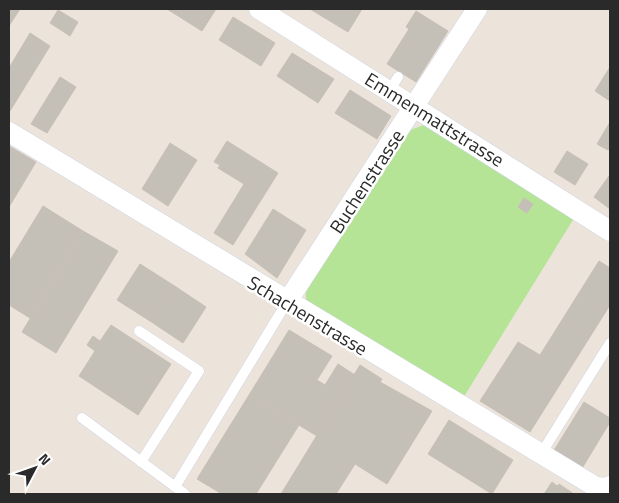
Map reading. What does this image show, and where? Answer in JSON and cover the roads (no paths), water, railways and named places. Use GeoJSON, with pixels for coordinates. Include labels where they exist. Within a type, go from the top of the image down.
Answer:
{"type":"FeatureCollection","features":[{"type":"Feature","properties":{"kind":"street","name":"Emmenmattstrasse"},"geometry":{"type":"LineString","coordinates":[[260,9],[394,83],[416,106],[610,231]]}},
{"type":"Feature","properties":{"kind":"street","name":"Buchenstrasse"},"geometry":{"type":"LineString","coordinates":[[287,302],[416,106],[477,9]]}},
{"type":"Feature","properties":{"kind":"street","name":"Schachenstrasse"},"geometry":{"type":"LineString","coordinates":[[9,132],[541,454],[596,486],[606,488],[610,486]]}},
{"type":"Feature","properties":{"kind":"lane"},"geometry":{"type":"LineString","coordinates":[[175,487],[287,302]]}},
{"type":"Feature","properties":{"kind":"lane"},"geometry":{"type":"LineString","coordinates":[[139,331],[199,371],[141,462]]}},
{"type":"Feature","properties":{"kind":"lane"},"geometry":{"type":"LineString","coordinates":[[541,454],[610,343]]}},
{"type":"Feature","properties":{"kind":"lane"},"geometry":{"type":"LineString","coordinates":[[82,418],[185,494]]}}]}
